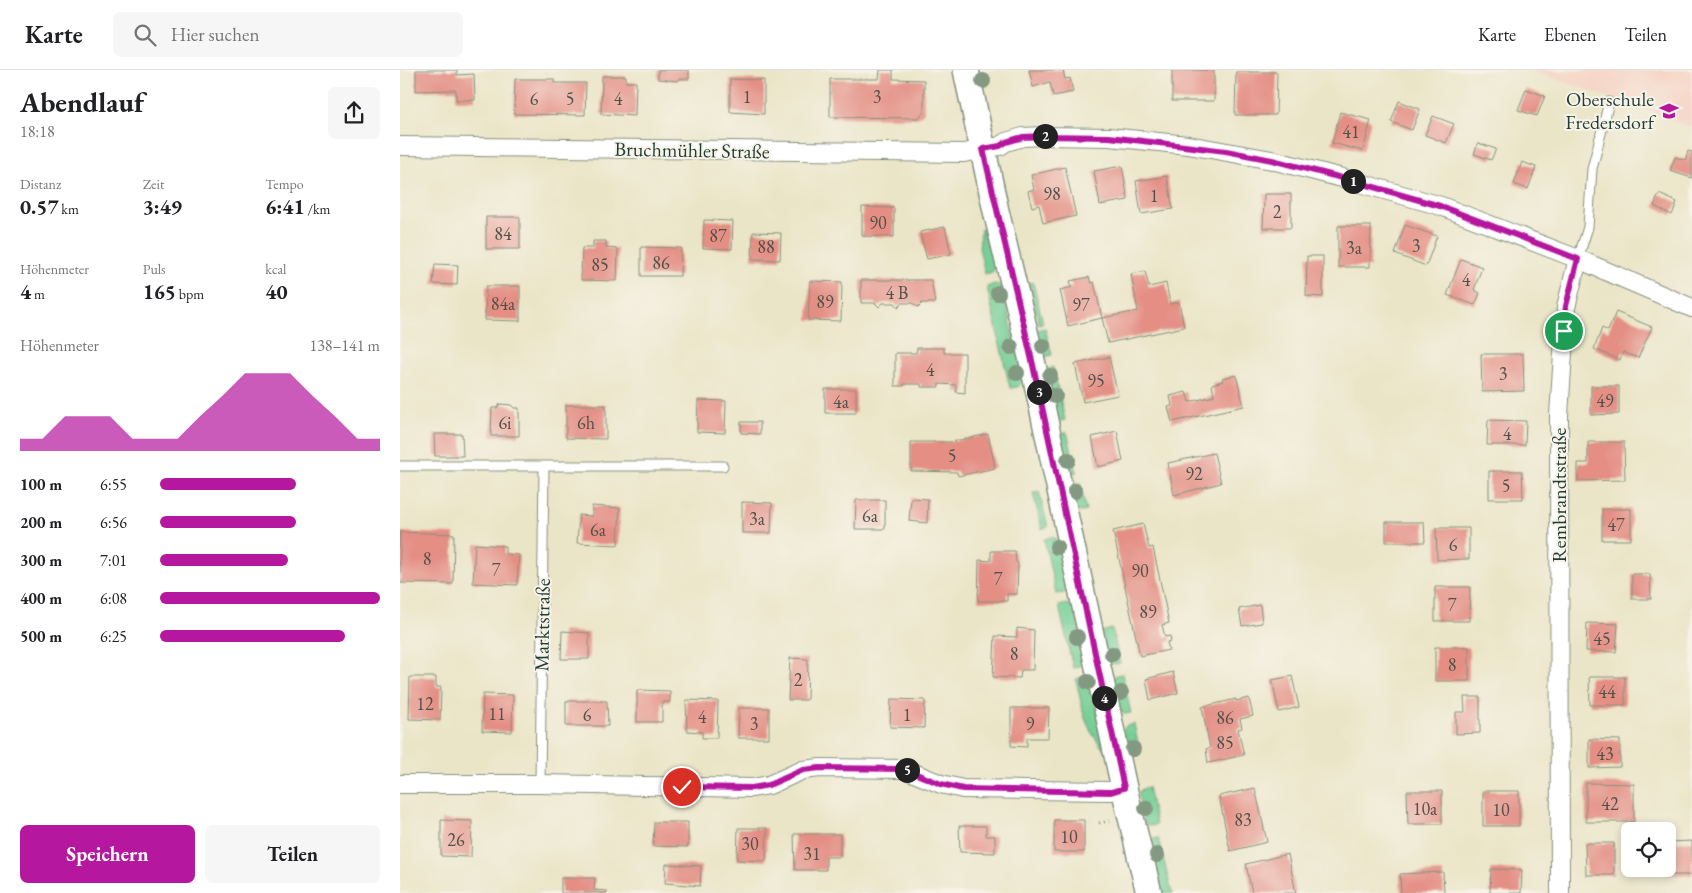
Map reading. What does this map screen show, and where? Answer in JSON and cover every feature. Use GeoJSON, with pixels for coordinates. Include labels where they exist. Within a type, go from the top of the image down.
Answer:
{"type":"FeatureCollection","features":[{"type":"Feature","properties":{"kind":"main road"},"geometry":{"type":"LineString","coordinates":[[966,70],[1033,365],[1124,788],[1149,893]]}},
{"type":"Feature","properties":{"kind":"street","name":"Bruchmühler Straße"},"geometry":{"type":"LineString","coordinates":[[400,146],[964,153],[1000,146],[1006,142],[1023,137],[1044,136],[1109,137],[1226,151],[1272,160],[1346,179],[1440,206],[1578,259],[1692,308]]}},
{"type":"Feature","properties":{"kind":"street","name":"Rembrandtstraße"},"geometry":{"type":"LineString","coordinates":[[1560,893],[1559,415],[1566,306],[1578,259]]}},
{"type":"Feature","properties":{"kind":"street"},"geometry":{"type":"LineString","coordinates":[[400,784],[540,784],[752,788],[769,785],[803,770],[830,768],[904,769],[941,784],[963,789],[1111,792],[1124,788]]}},
{"type":"Feature","properties":{"kind":"lane","name":"Rembrandtstraße"},"geometry":{"type":"LineString","coordinates":[[1578,259],[1588,228],[1592,169],[1609,102]]}},
{"type":"Feature","properties":{"kind":"lane"},"geometry":{"type":"LineString","coordinates":[[400,466],[723,466]]}},
{"type":"Feature","properties":{"kind":"lane","name":"Marktstraße"},"geometry":{"type":"LineString","coordinates":[[540,784],[544,466]]}},
{"type":"Feature","properties":{"kind":"shaded area","name":"Oberschule Fredersdorf"},"geometry":{"type":"Polygon","coordinates":[[[1530,70],[1692,70],[1692,127],[1599,94],[1530,70]]]}},
{"type":"Feature","properties":{"kind":"green space"},"geometry":{"type":"Polygon","coordinates":[[[981,229],[983,229],[985,239],[998,266],[992,272],[985,274],[979,248],[981,229]]]}},
{"type":"Feature","properties":{"kind":"green space"},"geometry":{"type":"Polygon","coordinates":[[[1033,282],[1043,323],[1039,324],[1029,283],[1033,282]]]}},
{"type":"Feature","properties":{"kind":"green space"},"geometry":{"type":"Polygon","coordinates":[[[995,284],[1002,286],[1024,380],[1018,387],[1010,388],[987,287],[995,284]]]}},
{"type":"Feature","properties":{"kind":"green space"},"geometry":{"type":"Polygon","coordinates":[[[1045,328],[1052,355],[1043,357],[1033,331],[1045,328]]]}},
{"type":"Feature","properties":{"kind":"green space"},"geometry":{"type":"Polygon","coordinates":[[[1053,367],[1065,420],[1060,421],[1053,420],[1043,375],[1053,367]]]}},
{"type":"Feature","properties":{"kind":"green space"},"geometry":{"type":"Polygon","coordinates":[[[1067,432],[1077,472],[1070,474],[1064,470],[1057,437],[1067,432]]]}},
{"type":"Feature","properties":{"kind":"green space"},"geometry":{"type":"Polygon","coordinates":[[[1080,483],[1086,511],[1082,512],[1074,511],[1069,489],[1074,484],[1080,483]]]}},
{"type":"Feature","properties":{"kind":"green space"},"geometry":{"type":"Polygon","coordinates":[[[1039,492],[1048,527],[1042,529],[1033,493],[1039,492]]]}},
{"type":"Feature","properties":{"kind":"green space"},"geometry":{"type":"Polygon","coordinates":[[[1051,537],[1059,540],[1070,588],[1064,593],[1056,594],[1044,539],[1051,537]]]}},
{"type":"Feature","properties":{"kind":"green space"},"geometry":{"type":"Polygon","coordinates":[[[1067,604],[1074,607],[1087,660],[1081,666],[1073,668],[1059,606],[1067,604]]]}},
{"type":"Feature","properties":{"kind":"green space"},"geometry":{"type":"Polygon","coordinates":[[[1112,629],[1120,663],[1115,664],[1107,662],[1101,632],[1112,629]]]}},
{"type":"Feature","properties":{"kind":"green space"},"geometry":{"type":"Polygon","coordinates":[[[1122,674],[1131,713],[1124,714],[1118,709],[1112,680],[1116,675],[1122,674]]]}},
{"type":"Feature","properties":{"kind":"green space"},"geometry":{"type":"Polygon","coordinates":[[[1084,677],[1091,679],[1104,750],[1091,732],[1084,716],[1076,679],[1084,677]]]}},
{"type":"Feature","properties":{"kind":"green space"},"geometry":{"type":"Polygon","coordinates":[[[1134,724],[1140,754],[1129,757],[1123,730],[1126,726],[1134,724]]]}},
{"type":"Feature","properties":{"kind":"green space"},"geometry":{"type":"Polygon","coordinates":[[[1148,787],[1156,825],[1150,826],[1144,823],[1138,793],[1148,787]]]}},
{"type":"Feature","properties":{"kind":"green space"},"geometry":{"type":"Polygon","coordinates":[[[1158,838],[1173,893],[1159,893],[1149,846],[1153,839],[1158,838]]]}},
{"type":"Feature","properties":{"kind":"building"},"geometry":{"type":"Polygon","coordinates":[[[416,70],[457,70],[457,75],[474,74],[475,100],[456,100],[456,90],[416,91],[416,70]]]}},
{"type":"Feature","properties":{"kind":"building"},"geometry":{"type":"Polygon","coordinates":[[[658,70],[689,70],[689,79],[678,79],[678,81],[658,79],[658,70]]]}},
{"type":"Feature","properties":{"kind":"building"},"geometry":{"type":"Polygon","coordinates":[[[880,70],[893,70],[893,79],[924,80],[924,112],[918,118],[830,117],[830,79],[879,79],[880,70]]]}},
{"type":"Feature","properties":{"kind":"building"},"geometry":{"type":"Polygon","coordinates":[[[1029,70],[1063,70],[1065,79],[1070,78],[1073,92],[1053,96],[1050,82],[1033,87],[1029,70]]]}},
{"type":"Feature","properties":{"kind":"building"},"geometry":{"type":"Polygon","coordinates":[[[1172,70],[1214,70],[1214,101],[1172,101],[1172,70]]]}},
{"type":"Feature","properties":{"kind":"building"},"geometry":{"type":"Polygon","coordinates":[[[1236,72],[1277,72],[1276,115],[1235,115],[1236,72]]]}},
{"type":"Feature","properties":{"kind":"building"},"geometry":{"type":"Polygon","coordinates":[[[602,76],[626,76],[626,82],[636,82],[635,116],[601,114],[602,76]]]}},
{"type":"Feature","properties":{"kind":"building"},"geometry":{"type":"Polygon","coordinates":[[[515,79],[554,79],[554,83],[586,83],[585,115],[514,114],[515,79]]]}},
{"type":"Feature","properties":{"kind":"building"},"geometry":{"type":"Polygon","coordinates":[[[730,79],[764,80],[764,114],[730,112],[730,79]]]}},
{"type":"Feature","properties":{"kind":"building"},"geometry":{"type":"Polygon","coordinates":[[[1526,89],[1545,96],[1537,116],[1518,110],[1526,89]]]}},
{"type":"Feature","properties":{"kind":"building"},"geometry":{"type":"Polygon","coordinates":[[[1399,101],[1420,109],[1412,130],[1391,122],[1399,101]]]}},
{"type":"Feature","properties":{"kind":"building"},"geometry":{"type":"Polygon","coordinates":[[[1340,112],[1371,120],[1363,151],[1332,143],[1340,112]]]}},
{"type":"Feature","properties":{"kind":"building"},"geometry":{"type":"Polygon","coordinates":[[[1433,116],[1454,124],[1446,143],[1425,135],[1433,116]]]}},
{"type":"Feature","properties":{"kind":"building"},"geometry":{"type":"Polygon","coordinates":[[[1478,143],[1496,149],[1491,160],[1474,154],[1478,143]]]}},
{"type":"Feature","properties":{"kind":"building"},"geometry":{"type":"Polygon","coordinates":[[[1688,151],[1692,152],[1692,178],[1670,171],[1675,157],[1685,160],[1688,151]]]}},
{"type":"Feature","properties":{"kind":"building"},"geometry":{"type":"Polygon","coordinates":[[[1522,162],[1536,167],[1528,189],[1514,184],[1522,162]]]}},
{"type":"Feature","properties":{"kind":"building"},"geometry":{"type":"Polygon","coordinates":[[[1122,166],[1128,200],[1100,205],[1094,171],[1122,166]]]}},
{"type":"Feature","properties":{"kind":"building"},"geometry":{"type":"Polygon","coordinates":[[[1065,167],[1076,216],[1043,223],[1039,205],[1032,207],[1028,191],[1034,189],[1031,175],[1065,167]]]}},
{"type":"Feature","properties":{"kind":"building"},"geometry":{"type":"Polygon","coordinates":[[[1167,176],[1173,209],[1141,214],[1136,181],[1167,176]]]}},
{"type":"Feature","properties":{"kind":"building"},"geometry":{"type":"Polygon","coordinates":[[[1264,194],[1291,194],[1291,228],[1263,228],[1264,194]]]}},
{"type":"Feature","properties":{"kind":"building"},"geometry":{"type":"Polygon","coordinates":[[[1659,194],[1677,202],[1672,215],[1654,206],[1659,194]]]}},
{"type":"Feature","properties":{"kind":"building"},"geometry":{"type":"Polygon","coordinates":[[[862,207],[894,208],[894,237],[862,236],[862,207]]]}},
{"type":"Feature","properties":{"kind":"building"},"geometry":{"type":"Polygon","coordinates":[[[486,217],[520,217],[520,249],[486,249],[486,217]]]}},
{"type":"Feature","properties":{"kind":"building"},"geometry":{"type":"Polygon","coordinates":[[[704,220],[733,221],[732,249],[703,248],[704,220]]]}},
{"type":"Feature","properties":{"kind":"building"},"geometry":{"type":"Polygon","coordinates":[[[1405,225],[1437,236],[1426,266],[1395,254],[1405,225]]]}},
{"type":"Feature","properties":{"kind":"building"},"geometry":{"type":"Polygon","coordinates":[[[1338,226],[1371,226],[1370,267],[1338,267],[1338,226]]]}},
{"type":"Feature","properties":{"kind":"building"},"geometry":{"type":"Polygon","coordinates":[[[945,227],[951,254],[927,259],[920,232],[945,227]]]}},
{"type":"Feature","properties":{"kind":"building"},"geometry":{"type":"Polygon","coordinates":[[[753,232],[781,233],[780,260],[752,259],[753,232]]]}},
{"type":"Feature","properties":{"kind":"building"},"geometry":{"type":"Polygon","coordinates":[[[593,241],[606,241],[606,248],[618,249],[617,281],[581,280],[582,248],[593,248],[593,241]]]}},
{"type":"Feature","properties":{"kind":"building"},"geometry":{"type":"Polygon","coordinates":[[[641,247],[681,248],[680,276],[641,276],[641,247]]]}},
{"type":"Feature","properties":{"kind":"building"},"geometry":{"type":"Polygon","coordinates":[[[1307,256],[1323,256],[1323,297],[1306,296],[1307,256]]]}},
{"type":"Feature","properties":{"kind":"building"},"geometry":{"type":"Polygon","coordinates":[[[1461,259],[1482,267],[1474,290],[1480,293],[1475,305],[1447,295],[1461,259]]]}},
{"type":"Feature","properties":{"kind":"building"},"geometry":{"type":"Polygon","coordinates":[[[435,264],[458,265],[457,285],[433,284],[435,264]]]}},
{"type":"Feature","properties":{"kind":"building"},"geometry":{"type":"Polygon","coordinates":[[[1145,271],[1149,287],[1166,283],[1170,304],[1179,302],[1184,327],[1108,343],[1102,318],[1138,311],[1131,274],[1145,271]]]}},
{"type":"Feature","properties":{"kind":"building"},"geometry":{"type":"Polygon","coordinates":[[[1089,277],[1091,283],[1094,282],[1102,318],[1068,326],[1060,290],[1072,287],[1070,281],[1089,277]]]}},
{"type":"Feature","properties":{"kind":"building"},"geometry":{"type":"Polygon","coordinates":[[[861,280],[931,280],[935,303],[922,303],[918,307],[912,303],[902,303],[898,307],[895,303],[883,303],[879,307],[875,303],[861,303],[861,280]]]}},
{"type":"Feature","properties":{"kind":"building"},"geometry":{"type":"Polygon","coordinates":[[[810,281],[842,282],[841,321],[808,320],[810,281]]]}},
{"type":"Feature","properties":{"kind":"building"},"geometry":{"type":"Polygon","coordinates":[[[486,286],[520,286],[520,321],[485,320],[486,286]]]}},
{"type":"Feature","properties":{"kind":"building"},"geometry":{"type":"Polygon","coordinates":[[[1616,312],[1652,327],[1638,358],[1623,352],[1620,360],[1594,349],[1602,328],[1608,331],[1616,312]]]}},
{"type":"Feature","properties":{"kind":"building"},"geometry":{"type":"Polygon","coordinates":[[[917,348],[944,348],[944,353],[965,353],[965,393],[956,392],[956,385],[939,384],[939,387],[921,387],[921,384],[904,384],[904,386],[895,386],[895,353],[916,353],[917,348]]]}},
{"type":"Feature","properties":{"kind":"building"},"geometry":{"type":"Polygon","coordinates":[[[1481,354],[1523,354],[1524,391],[1482,392],[1481,354]]]}},
{"type":"Feature","properties":{"kind":"building"},"geometry":{"type":"Polygon","coordinates":[[[1109,357],[1118,395],[1083,402],[1075,364],[1109,357]]]}},
{"type":"Feature","properties":{"kind":"building"},"geometry":{"type":"Polygon","coordinates":[[[1236,375],[1244,406],[1172,422],[1168,407],[1172,406],[1170,396],[1186,392],[1189,402],[1214,396],[1212,384],[1223,381],[1222,378],[1236,375]]]}},
{"type":"Feature","properties":{"kind":"building"},"geometry":{"type":"Polygon","coordinates":[[[1591,386],[1619,386],[1619,414],[1591,415],[1591,386]]]}},
{"type":"Feature","properties":{"kind":"building"},"geometry":{"type":"Polygon","coordinates":[[[825,389],[856,389],[856,413],[825,413],[825,389]]]}},
{"type":"Feature","properties":{"kind":"building"},"geometry":{"type":"Polygon","coordinates":[[[698,400],[726,401],[725,433],[697,432],[698,400]]]}},
{"type":"Feature","properties":{"kind":"building"},"geometry":{"type":"Polygon","coordinates":[[[500,404],[519,408],[519,436],[491,436],[492,408],[497,408],[500,404]]]}},
{"type":"Feature","properties":{"kind":"building"},"geometry":{"type":"Polygon","coordinates":[[[566,405],[606,405],[606,439],[566,438],[566,405]]]}},
{"type":"Feature","properties":{"kind":"building"},"geometry":{"type":"Polygon","coordinates":[[[1488,420],[1526,421],[1525,445],[1487,445],[1488,420]]]}},
{"type":"Feature","properties":{"kind":"building"},"geometry":{"type":"Polygon","coordinates":[[[741,422],[760,422],[760,434],[741,433],[741,422]]]}},
{"type":"Feature","properties":{"kind":"building"},"geometry":{"type":"Polygon","coordinates":[[[1117,431],[1123,461],[1098,467],[1092,437],[1117,431]]]}},
{"type":"Feature","properties":{"kind":"building"},"geometry":{"type":"Polygon","coordinates":[[[434,434],[462,434],[463,456],[435,456],[434,434]]]}},
{"type":"Feature","properties":{"kind":"building"},"geometry":{"type":"Polygon","coordinates":[[[988,434],[995,468],[958,476],[957,472],[911,471],[911,442],[951,442],[988,434]]]}},
{"type":"Feature","properties":{"kind":"building"},"geometry":{"type":"Polygon","coordinates":[[[1588,442],[1624,442],[1625,480],[1578,481],[1578,463],[1588,463],[1588,442]]]}},
{"type":"Feature","properties":{"kind":"building"},"geometry":{"type":"Polygon","coordinates":[[[1214,453],[1221,483],[1174,495],[1168,463],[1214,453]]]}},
{"type":"Feature","properties":{"kind":"building"},"geometry":{"type":"Polygon","coordinates":[[[1489,471],[1522,471],[1523,499],[1489,499],[1489,471]]]}},
{"type":"Feature","properties":{"kind":"building"},"geometry":{"type":"Polygon","coordinates":[[[911,498],[928,499],[927,523],[909,521],[911,498]]]}},
{"type":"Feature","properties":{"kind":"building"},"geometry":{"type":"Polygon","coordinates":[[[856,500],[885,500],[885,529],[855,529],[856,500]]]}},
{"type":"Feature","properties":{"kind":"building"},"geometry":{"type":"Polygon","coordinates":[[[742,502],[772,503],[771,533],[742,533],[742,502]]]}},
{"type":"Feature","properties":{"kind":"building"},"geometry":{"type":"Polygon","coordinates":[[[592,506],[620,508],[618,545],[577,543],[579,515],[592,516],[592,506]]]}},
{"type":"Feature","properties":{"kind":"building"},"geometry":{"type":"Polygon","coordinates":[[[1602,509],[1631,509],[1631,540],[1602,540],[1602,509]]]}},
{"type":"Feature","properties":{"kind":"building"},"geometry":{"type":"Polygon","coordinates":[[[1386,522],[1424,522],[1425,542],[1386,542],[1386,522]]]}},
{"type":"Feature","properties":{"kind":"building"},"geometry":{"type":"Polygon","coordinates":[[[1143,524],[1149,548],[1153,547],[1169,623],[1162,625],[1165,637],[1170,636],[1171,641],[1167,642],[1169,650],[1140,656],[1113,531],[1143,524]]]}},
{"type":"Feature","properties":{"kind":"building"},"geometry":{"type":"Polygon","coordinates":[[[1436,528],[1469,528],[1469,559],[1437,560],[1436,528]]]}},
{"type":"Feature","properties":{"kind":"building"},"geometry":{"type":"Polygon","coordinates":[[[400,532],[454,534],[453,584],[400,583],[400,532]]]}},
{"type":"Feature","properties":{"kind":"building"},"geometry":{"type":"Polygon","coordinates":[[[475,544],[505,546],[505,554],[519,555],[517,585],[473,583],[475,544]]]}},
{"type":"Feature","properties":{"kind":"building"},"geometry":{"type":"Polygon","coordinates":[[[991,551],[1015,551],[1016,562],[1018,563],[1017,594],[1007,594],[1007,601],[978,601],[979,560],[991,561],[991,551]]]}},
{"type":"Feature","properties":{"kind":"building"},"geometry":{"type":"Polygon","coordinates":[[[1632,574],[1650,574],[1651,599],[1632,599],[1632,574]]]}},
{"type":"Feature","properties":{"kind":"building"},"geometry":{"type":"Polygon","coordinates":[[[1435,587],[1470,587],[1469,621],[1435,621],[1435,587]]]}},
{"type":"Feature","properties":{"kind":"building"},"geometry":{"type":"Polygon","coordinates":[[[1260,605],[1262,623],[1242,626],[1239,609],[1260,605]]]}},
{"type":"Feature","properties":{"kind":"building"},"geometry":{"type":"Polygon","coordinates":[[[1587,623],[1618,624],[1616,652],[1586,651],[1587,623]]]}},
{"type":"Feature","properties":{"kind":"building"},"geometry":{"type":"Polygon","coordinates":[[[1017,628],[1034,630],[1033,670],[1021,670],[1020,678],[993,677],[995,636],[1017,637],[1017,628]]]}},
{"type":"Feature","properties":{"kind":"building"},"geometry":{"type":"Polygon","coordinates":[[[562,631],[589,633],[589,659],[561,659],[562,631]]]}},
{"type":"Feature","properties":{"kind":"building"},"geometry":{"type":"Polygon","coordinates":[[[1435,647],[1469,647],[1469,681],[1435,681],[1435,647]]]}},
{"type":"Feature","properties":{"kind":"building"},"geometry":{"type":"Polygon","coordinates":[[[790,658],[808,659],[807,700],[788,700],[790,658]]]}},
{"type":"Feature","properties":{"kind":"building"},"geometry":{"type":"Polygon","coordinates":[[[1173,672],[1178,693],[1150,700],[1146,679],[1173,672]]]}},
{"type":"Feature","properties":{"kind":"building"},"geometry":{"type":"Polygon","coordinates":[[[1292,676],[1299,707],[1279,712],[1272,680],[1292,676]]]}},
{"type":"Feature","properties":{"kind":"building"},"geometry":{"type":"Polygon","coordinates":[[[410,677],[436,677],[436,687],[441,687],[440,720],[409,719],[410,677]]]}},
{"type":"Feature","properties":{"kind":"building"},"geometry":{"type":"Polygon","coordinates":[[[1589,677],[1625,677],[1625,705],[1590,705],[1589,677]]]}},
{"type":"Feature","properties":{"kind":"building"},"geometry":{"type":"Polygon","coordinates":[[[637,690],[670,691],[670,702],[662,702],[662,722],[637,722],[637,690]]]}},
{"type":"Feature","properties":{"kind":"building"},"geometry":{"type":"Polygon","coordinates":[[[483,694],[513,695],[512,732],[482,731],[483,694]]]}},
{"type":"Feature","properties":{"kind":"building"},"geometry":{"type":"Polygon","coordinates":[[[1464,697],[1480,697],[1480,733],[1456,734],[1456,712],[1465,712],[1464,697]]]}},
{"type":"Feature","properties":{"kind":"building"},"geometry":{"type":"Polygon","coordinates":[[[1249,698],[1253,716],[1240,719],[1242,728],[1238,729],[1244,755],[1208,763],[1206,749],[1210,748],[1202,707],[1249,698]]]}},
{"type":"Feature","properties":{"kind":"building"},"geometry":{"type":"Polygon","coordinates":[[[891,699],[925,700],[924,728],[890,727],[891,699]]]}},
{"type":"Feature","properties":{"kind":"building"},"geometry":{"type":"Polygon","coordinates":[[[686,700],[718,701],[717,738],[702,738],[702,732],[687,731],[686,700]]]}},
{"type":"Feature","properties":{"kind":"building"},"geometry":{"type":"Polygon","coordinates":[[[566,701],[607,701],[608,726],[566,726],[566,701]]]}},
{"type":"Feature","properties":{"kind":"building"},"geometry":{"type":"Polygon","coordinates":[[[739,708],[769,708],[769,738],[738,738],[739,708]]]}},
{"type":"Feature","properties":{"kind":"building"},"geometry":{"type":"Polygon","coordinates":[[[1011,708],[1049,708],[1048,738],[1027,738],[1027,747],[1011,746],[1011,708]]]}},
{"type":"Feature","properties":{"kind":"building"},"geometry":{"type":"Polygon","coordinates":[[[1589,739],[1620,740],[1620,767],[1589,768],[1589,739]]]}},
{"type":"Feature","properties":{"kind":"building"},"geometry":{"type":"Polygon","coordinates":[[[1586,783],[1634,784],[1634,822],[1586,822],[1586,783]]]}},
{"type":"Feature","properties":{"kind":"building"},"geometry":{"type":"Polygon","coordinates":[[[1255,788],[1267,842],[1230,851],[1219,796],[1255,788]]]}},
{"type":"Feature","properties":{"kind":"building"},"geometry":{"type":"Polygon","coordinates":[[[1407,791],[1442,791],[1442,824],[1408,824],[1407,791]]]}},
{"type":"Feature","properties":{"kind":"building"},"geometry":{"type":"Polygon","coordinates":[[[1483,791],[1519,791],[1519,826],[1483,826],[1483,791]]]}},
{"type":"Feature","properties":{"kind":"building"},"geometry":{"type":"Polygon","coordinates":[[[441,820],[472,821],[471,857],[441,856],[441,820]]]}},
{"type":"Feature","properties":{"kind":"building"},"geometry":{"type":"Polygon","coordinates":[[[1054,820],[1084,820],[1084,852],[1054,852],[1054,820]]]}},
{"type":"Feature","properties":{"kind":"building"},"geometry":{"type":"Polygon","coordinates":[[[654,822],[688,822],[688,847],[653,846],[654,822]]]}},
{"type":"Feature","properties":{"kind":"building"},"geometry":{"type":"Polygon","coordinates":[[[959,826],[986,826],[986,836],[995,836],[995,853],[960,852],[959,826]]]}},
{"type":"Feature","properties":{"kind":"building"},"geometry":{"type":"Polygon","coordinates":[[[738,828],[767,828],[766,861],[737,860],[738,828]]]}},
{"type":"Feature","properties":{"kind":"building"},"geometry":{"type":"Polygon","coordinates":[[[794,834],[840,834],[840,857],[826,857],[826,870],[795,870],[794,834]]]}},
{"type":"Feature","properties":{"kind":"building"},"geometry":{"type":"Polygon","coordinates":[[[1692,841],[1692,875],[1676,875],[1676,842],[1692,841]]]}},
{"type":"Feature","properties":{"kind":"building"},"geometry":{"type":"Polygon","coordinates":[[[1585,843],[1614,843],[1614,875],[1586,875],[1585,843]]]}},
{"type":"Feature","properties":{"kind":"building"},"geometry":{"type":"Polygon","coordinates":[[[1288,854],[1296,893],[1252,893],[1246,864],[1288,854]]]}},
{"type":"Feature","properties":{"kind":"building"},"geometry":{"type":"Polygon","coordinates":[[[666,864],[701,866],[700,886],[665,883],[666,864]]]}},
{"type":"Feature","properties":{"kind":"building"},"geometry":{"type":"Polygon","coordinates":[[[1491,869],[1522,870],[1521,893],[1490,893],[1491,869]]]}},
{"type":"Feature","properties":{"kind":"building"},"geometry":{"type":"Polygon","coordinates":[[[1443,872],[1444,893],[1401,893],[1400,874],[1443,872]]]}},
{"type":"Feature","properties":{"kind":"building"},"geometry":{"type":"Polygon","coordinates":[[[561,878],[595,878],[594,890],[607,891],[607,893],[561,893],[561,878]]]}},
{"type":"Feature","properties":{"kind":"place","name":"Oberschule Fredersdorf"},"geometry":{"type":"Point","coordinates":[1669,111]}},
{"type":"Feature","properties":{"kind":"route"},"geometry":{"type":"LineString","coordinates":[[682,787],[752,788],[769,785],[803,770],[820,768],[904,769],[941,784],[963,789],[1111,792],[1124,788],[1033,365],[983,149],[1000,146],[1006,142],[1023,137],[1044,136],[1109,137],[1188,145],[1272,160],[1440,206],[1578,259],[1566,306],[1564,331]]}}]}
